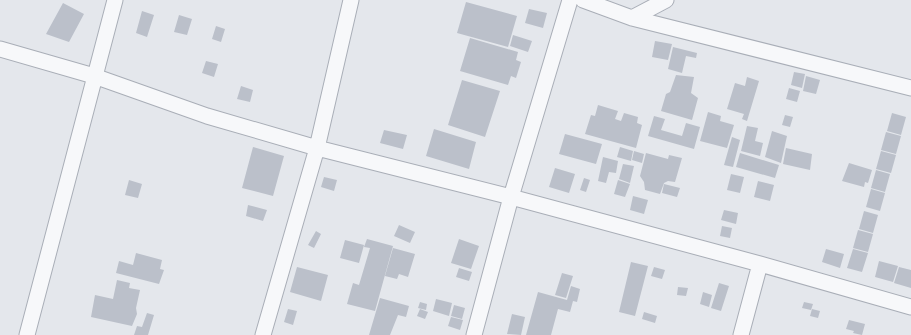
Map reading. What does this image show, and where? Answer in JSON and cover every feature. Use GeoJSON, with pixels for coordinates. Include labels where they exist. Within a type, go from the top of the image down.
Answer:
{"type":"FeatureCollection","features":[{"type":"Feature","properties":{"kind":"street"},"geometry":{"type":"LineString","coordinates":[[27,335],[115,0]]}},
{"type":"Feature","properties":{"kind":"street"},"geometry":{"type":"LineString","coordinates":[[262,335],[317,148],[352,0]]}},
{"type":"Feature","properties":{"kind":"street"},"geometry":{"type":"LineString","coordinates":[[474,335],[511,196],[570,0]]}},
{"type":"Feature","properties":{"kind":"street"},"geometry":{"type":"LineString","coordinates":[[583,0],[632,18],[911,88]]}},
{"type":"Feature","properties":{"kind":"street"},"geometry":{"type":"LineString","coordinates":[[632,18],[666,0]]}},
{"type":"Feature","properties":{"kind":"street"},"geometry":{"type":"LineString","coordinates":[[0,48],[94,76],[207,116],[317,148],[511,196],[911,307]]}},
{"type":"Feature","properties":{"kind":"street"},"geometry":{"type":"LineString","coordinates":[[741,335],[760,264]]}},
{"type":"Feature","properties":{"kind":"building"},"geometry":{"type":"Polygon","coordinates":[[[466,2],[517,16],[508,47],[457,33],[466,2]]]}},
{"type":"Feature","properties":{"kind":"building"},"geometry":{"type":"Polygon","coordinates":[[[63,3],[84,14],[69,42],[46,34],[63,3]]]}},
{"type":"Feature","properties":{"kind":"building"},"geometry":{"type":"Polygon","coordinates":[[[529,9],[547,13],[543,28],[525,23],[529,9]]]}},
{"type":"Feature","properties":{"kind":"building"},"geometry":{"type":"Polygon","coordinates":[[[142,11],[154,15],[147,37],[136,33],[142,11]]]}},
{"type":"Feature","properties":{"kind":"building"},"geometry":{"type":"Polygon","coordinates":[[[179,15],[192,19],[187,35],[174,32],[179,15]]]}},
{"type":"Feature","properties":{"kind":"building"},"geometry":{"type":"Polygon","coordinates":[[[216,26],[225,29],[221,42],[212,39],[216,26]]]}},
{"type":"Feature","properties":{"kind":"building"},"geometry":{"type":"Polygon","coordinates":[[[513,35],[532,41],[528,52],[510,46],[513,35]]]}},
{"type":"Feature","properties":{"kind":"building"},"geometry":{"type":"Polygon","coordinates":[[[470,38],[518,52],[516,60],[521,62],[516,78],[511,76],[508,85],[460,71],[470,38]]]}},
{"type":"Feature","properties":{"kind":"building"},"geometry":{"type":"Polygon","coordinates":[[[655,41],[672,44],[668,60],[652,57],[655,41]]]}},
{"type":"Feature","properties":{"kind":"building"},"geometry":{"type":"Polygon","coordinates":[[[673,47],[697,53],[696,58],[686,56],[682,73],[668,69],[673,47]]]}},
{"type":"Feature","properties":{"kind":"building"},"geometry":{"type":"Polygon","coordinates":[[[206,61],[218,64],[214,77],[202,73],[206,61]]]}},
{"type":"Feature","properties":{"kind":"building"},"geometry":{"type":"Polygon","coordinates":[[[794,72],[805,74],[802,88],[791,85],[794,72]]]}},
{"type":"Feature","properties":{"kind":"building"},"geometry":{"type":"Polygon","coordinates":[[[676,75],[694,77],[691,93],[698,98],[692,120],[661,111],[666,94],[670,92],[676,75]]]}},
{"type":"Feature","properties":{"kind":"building"},"geometry":{"type":"Polygon","coordinates":[[[806,76],[820,80],[816,94],[803,91],[806,76]]]}},
{"type":"Feature","properties":{"kind":"building"},"geometry":{"type":"Polygon","coordinates":[[[747,77],[759,81],[747,121],[742,119],[744,114],[727,109],[735,83],[745,86],[747,77]]]}},
{"type":"Feature","properties":{"kind":"building"},"geometry":{"type":"Polygon","coordinates":[[[462,80],[500,91],[485,137],[448,125],[462,80]]]}},
{"type":"Feature","properties":{"kind":"building"},"geometry":{"type":"Polygon","coordinates":[[[241,86],[253,90],[250,102],[237,99],[241,86]]]}},
{"type":"Feature","properties":{"kind":"building"},"geometry":{"type":"Polygon","coordinates":[[[789,88],[800,91],[797,102],[786,99],[789,88]]]}},
{"type":"Feature","properties":{"kind":"building"},"geometry":{"type":"Polygon","coordinates":[[[598,105],[618,111],[615,119],[621,121],[624,113],[638,117],[637,123],[642,125],[636,148],[585,134],[591,115],[595,116],[598,105]]]}},
{"type":"Feature","properties":{"kind":"building"},"geometry":{"type":"Polygon","coordinates":[[[708,112],[721,116],[720,121],[734,125],[727,148],[700,141],[708,112]]]}},
{"type":"Feature","properties":{"kind":"building"},"geometry":{"type":"Polygon","coordinates":[[[892,113],[906,117],[901,135],[887,131],[892,113]]]}},
{"type":"Feature","properties":{"kind":"building"},"geometry":{"type":"Polygon","coordinates":[[[785,115],[793,117],[790,127],[782,125],[785,115]]]}},
{"type":"Feature","properties":{"kind":"building"},"geometry":{"type":"Polygon","coordinates":[[[654,116],[665,119],[661,130],[682,136],[686,123],[700,127],[694,149],[648,136],[654,116]]]}},
{"type":"Feature","properties":{"kind":"building"},"geometry":{"type":"Polygon","coordinates":[[[747,126],[758,128],[755,141],[763,143],[760,156],[741,151],[747,126]]]}},
{"type":"Feature","properties":{"kind":"building"},"geometry":{"type":"Polygon","coordinates":[[[434,129],[476,142],[469,169],[426,156],[434,129]]]}},
{"type":"Feature","properties":{"kind":"building"},"geometry":{"type":"Polygon","coordinates":[[[384,130],[407,135],[403,149],[380,143],[384,130]]]}},
{"type":"Feature","properties":{"kind":"building"},"geometry":{"type":"Polygon","coordinates":[[[772,131],[787,136],[781,163],[765,157],[772,131]]]}},
{"type":"Feature","properties":{"kind":"building"},"geometry":{"type":"Polygon","coordinates":[[[886,132],[901,136],[896,154],[881,150],[886,132]]]}},
{"type":"Feature","properties":{"kind":"building"},"geometry":{"type":"Polygon","coordinates":[[[565,134],[602,144],[596,164],[559,154],[565,134]]]}},
{"type":"Feature","properties":{"kind":"building"},"geometry":{"type":"Polygon","coordinates":[[[732,137],[740,140],[733,167],[724,165],[732,137]]]}},
{"type":"Feature","properties":{"kind":"building"},"geometry":{"type":"Polygon","coordinates":[[[253,147],[284,156],[273,196],[242,188],[253,147]]]}},
{"type":"Feature","properties":{"kind":"building"},"geometry":{"type":"Polygon","coordinates":[[[620,147],[633,151],[631,161],[617,157],[620,147]]]}},
{"type":"Feature","properties":{"kind":"building"},"geometry":{"type":"Polygon","coordinates":[[[786,148],[812,154],[810,170],[783,164],[786,148]]]}},
{"type":"Feature","properties":{"kind":"building"},"geometry":{"type":"Polygon","coordinates":[[[634,151],[644,154],[642,163],[632,160],[634,151]]]}},
{"type":"Feature","properties":{"kind":"building"},"geometry":{"type":"Polygon","coordinates":[[[881,151],[896,155],[891,173],[876,169],[881,151]]]}},
{"type":"Feature","properties":{"kind":"building"},"geometry":{"type":"Polygon","coordinates":[[[646,153],[668,159],[669,155],[682,158],[675,182],[668,181],[664,183],[660,194],[645,190],[644,182],[640,176],[646,153]]]}},
{"type":"Feature","properties":{"kind":"building"},"geometry":{"type":"Polygon","coordinates":[[[740,153],[779,165],[775,178],[736,167],[740,153]]]}},
{"type":"Feature","properties":{"kind":"building"},"geometry":{"type":"Polygon","coordinates":[[[603,157],[618,161],[616,173],[609,172],[606,183],[598,181],[603,157]]]}},
{"type":"Feature","properties":{"kind":"building"},"geometry":{"type":"Polygon","coordinates":[[[849,163],[872,170],[868,183],[865,182],[864,187],[842,181],[849,163]]]}},
{"type":"Feature","properties":{"kind":"building"},"geometry":{"type":"Polygon","coordinates":[[[623,164],[634,166],[630,183],[619,179],[623,164]]]}},
{"type":"Feature","properties":{"kind":"building"},"geometry":{"type":"Polygon","coordinates":[[[555,168],[575,174],[569,193],[549,187],[555,168]]]}},
{"type":"Feature","properties":{"kind":"building"},"geometry":{"type":"Polygon","coordinates":[[[876,170],[890,174],[885,192],[871,188],[876,170]]]}},
{"type":"Feature","properties":{"kind":"building"},"geometry":{"type":"Polygon","coordinates":[[[731,174],[744,177],[740,193],[727,190],[731,174]]]}},
{"type":"Feature","properties":{"kind":"building"},"geometry":{"type":"Polygon","coordinates":[[[324,177],[337,180],[334,191],[321,187],[324,177]]]}},
{"type":"Feature","properties":{"kind":"building"},"geometry":{"type":"Polygon","coordinates":[[[584,178],[590,180],[586,192],[580,190],[584,178]]]}},
{"type":"Feature","properties":{"kind":"building"},"geometry":{"type":"Polygon","coordinates":[[[129,180],[142,184],[138,198],[125,195],[129,180]]]}},
{"type":"Feature","properties":{"kind":"building"},"geometry":{"type":"Polygon","coordinates":[[[618,180],[630,184],[625,197],[614,194],[618,180]]]}},
{"type":"Feature","properties":{"kind":"building"},"geometry":{"type":"Polygon","coordinates":[[[758,181],[774,185],[770,201],[754,197],[758,181]]]}},
{"type":"Feature","properties":{"kind":"building"},"geometry":{"type":"Polygon","coordinates":[[[664,184],[680,188],[677,197],[662,193],[664,184]]]}},
{"type":"Feature","properties":{"kind":"building"},"geometry":{"type":"Polygon","coordinates":[[[871,189],[885,193],[880,211],[866,207],[871,189]]]}},
{"type":"Feature","properties":{"kind":"building"},"geometry":{"type":"Polygon","coordinates":[[[633,196],[648,200],[644,214],[630,210],[633,196]]]}},
{"type":"Feature","properties":{"kind":"building"},"geometry":{"type":"Polygon","coordinates":[[[248,205],[267,210],[263,221],[246,216],[248,205]]]}},
{"type":"Feature","properties":{"kind":"building"},"geometry":{"type":"Polygon","coordinates":[[[724,210],[738,213],[736,224],[721,220],[724,210]]]}},
{"type":"Feature","properties":{"kind":"building"},"geometry":{"type":"Polygon","coordinates":[[[864,211],[878,215],[873,233],[859,229],[864,211]]]}},
{"type":"Feature","properties":{"kind":"building"},"geometry":{"type":"Polygon","coordinates":[[[399,225],[415,232],[410,243],[394,236],[399,225]]]}},
{"type":"Feature","properties":{"kind":"building"},"geometry":{"type":"Polygon","coordinates":[[[722,226],[732,228],[730,238],[720,236],[722,226]]]}},
{"type":"Feature","properties":{"kind":"building"},"geometry":{"type":"Polygon","coordinates":[[[858,230],[873,234],[868,252],[853,248],[858,230]]]}},
{"type":"Feature","properties":{"kind":"building"},"geometry":{"type":"Polygon","coordinates":[[[316,231],[321,234],[314,248],[308,245],[316,231]]]}},
{"type":"Feature","properties":{"kind":"building"},"geometry":{"type":"Polygon","coordinates":[[[367,239],[393,246],[375,311],[347,304],[353,283],[359,285],[370,248],[364,247],[367,239]]]}},
{"type":"Feature","properties":{"kind":"building"},"geometry":{"type":"Polygon","coordinates":[[[459,239],[479,246],[471,269],[451,263],[459,239]]]}},
{"type":"Feature","properties":{"kind":"building"},"geometry":{"type":"Polygon","coordinates":[[[345,240],[364,245],[359,263],[340,258],[345,240]]]}},
{"type":"Feature","properties":{"kind":"building"},"geometry":{"type":"Polygon","coordinates":[[[393,248],[415,254],[408,277],[399,274],[397,279],[385,276],[393,248]]]}},
{"type":"Feature","properties":{"kind":"building"},"geometry":{"type":"Polygon","coordinates":[[[826,249],[844,254],[840,268],[822,262],[826,249]]]}},
{"type":"Feature","properties":{"kind":"building"},"geometry":{"type":"Polygon","coordinates":[[[853,249],[868,253],[862,272],[847,268],[853,249]]]}},
{"type":"Feature","properties":{"kind":"building"},"geometry":{"type":"Polygon","coordinates":[[[136,253],[162,260],[160,269],[164,270],[159,284],[116,273],[119,261],[133,265],[136,253]]]}},
{"type":"Feature","properties":{"kind":"building"},"geometry":{"type":"Polygon","coordinates":[[[879,261],[898,266],[893,282],[875,277],[879,261]]]}},
{"type":"Feature","properties":{"kind":"building"},"geometry":{"type":"Polygon","coordinates":[[[631,262],[648,266],[635,316],[619,312],[631,262]]]}},
{"type":"Feature","properties":{"kind":"building"},"geometry":{"type":"Polygon","coordinates":[[[297,267],[328,275],[321,301],[290,292],[297,267]]]}},
{"type":"Feature","properties":{"kind":"building"},"geometry":{"type":"Polygon","coordinates":[[[654,267],[665,270],[662,279],[651,276],[654,267]]]}},
{"type":"Feature","properties":{"kind":"building"},"geometry":{"type":"Polygon","coordinates":[[[899,267],[911,270],[911,288],[894,283],[899,267]]]}},
{"type":"Feature","properties":{"kind":"building"},"geometry":{"type":"Polygon","coordinates":[[[459,268],[472,272],[469,281],[456,277],[459,268]]]}},
{"type":"Feature","properties":{"kind":"building"},"geometry":{"type":"Polygon","coordinates":[[[562,273],[573,276],[566,298],[555,295],[562,273]]]}},
{"type":"Feature","properties":{"kind":"building"},"geometry":{"type":"Polygon","coordinates":[[[117,280],[130,283],[129,288],[140,290],[136,308],[137,314],[132,326],[91,317],[95,295],[113,299],[117,280]]]}},
{"type":"Feature","properties":{"kind":"building"},"geometry":{"type":"Polygon","coordinates":[[[719,283],[729,286],[721,311],[711,308],[719,283]]]}},
{"type":"Feature","properties":{"kind":"building"},"geometry":{"type":"Polygon","coordinates":[[[571,286],[580,289],[577,302],[573,301],[570,312],[558,309],[551,335],[526,335],[538,292],[567,300],[571,286]]]}},
{"type":"Feature","properties":{"kind":"building"},"geometry":{"type":"Polygon","coordinates":[[[678,287],[688,288],[686,296],[677,295],[678,287]]]}},
{"type":"Feature","properties":{"kind":"building"},"geometry":{"type":"Polygon","coordinates":[[[703,292],[712,295],[709,307],[700,304],[703,292]]]}},
{"type":"Feature","properties":{"kind":"building"},"geometry":{"type":"Polygon","coordinates":[[[380,298],[409,306],[406,317],[398,315],[390,335],[369,335],[380,298]]]}},
{"type":"Feature","properties":{"kind":"building"},"geometry":{"type":"Polygon","coordinates":[[[436,299],[452,303],[449,316],[433,311],[436,299]]]}},
{"type":"Feature","properties":{"kind":"building"},"geometry":{"type":"Polygon","coordinates":[[[420,302],[427,304],[426,310],[418,308],[420,302]]]}},
{"type":"Feature","properties":{"kind":"building"},"geometry":{"type":"Polygon","coordinates":[[[804,302],[813,304],[811,310],[802,308],[804,302]]]}},
{"type":"Feature","properties":{"kind":"building"},"geometry":{"type":"Polygon","coordinates":[[[454,305],[465,308],[462,319],[451,316],[454,305]]]}},
{"type":"Feature","properties":{"kind":"building"},"geometry":{"type":"Polygon","coordinates":[[[288,309],[297,311],[293,325],[284,322],[288,309]]]}},
{"type":"Feature","properties":{"kind":"building"},"geometry":{"type":"Polygon","coordinates":[[[420,309],[428,312],[425,319],[417,316],[420,309]]]}},
{"type":"Feature","properties":{"kind":"building"},"geometry":{"type":"Polygon","coordinates":[[[812,309],[820,311],[818,318],[810,316],[812,309]]]}},
{"type":"Feature","properties":{"kind":"building"},"geometry":{"type":"Polygon","coordinates":[[[644,312],[657,316],[655,323],[642,319],[644,312]]]}},
{"type":"Feature","properties":{"kind":"building"},"geometry":{"type":"Polygon","coordinates":[[[147,313],[154,315],[148,335],[134,335],[137,326],[142,327],[147,313]]]}},
{"type":"Feature","properties":{"kind":"building"},"geometry":{"type":"Polygon","coordinates":[[[512,314],[525,317],[521,335],[507,334],[512,314]]]}},
{"type":"Feature","properties":{"kind":"building"},"geometry":{"type":"Polygon","coordinates":[[[451,317],[463,320],[460,330],[448,326],[451,317]]]}},
{"type":"Feature","properties":{"kind":"building"},"geometry":{"type":"Polygon","coordinates":[[[849,320],[865,324],[862,335],[853,333],[854,331],[846,329],[849,320]]]}}]}
